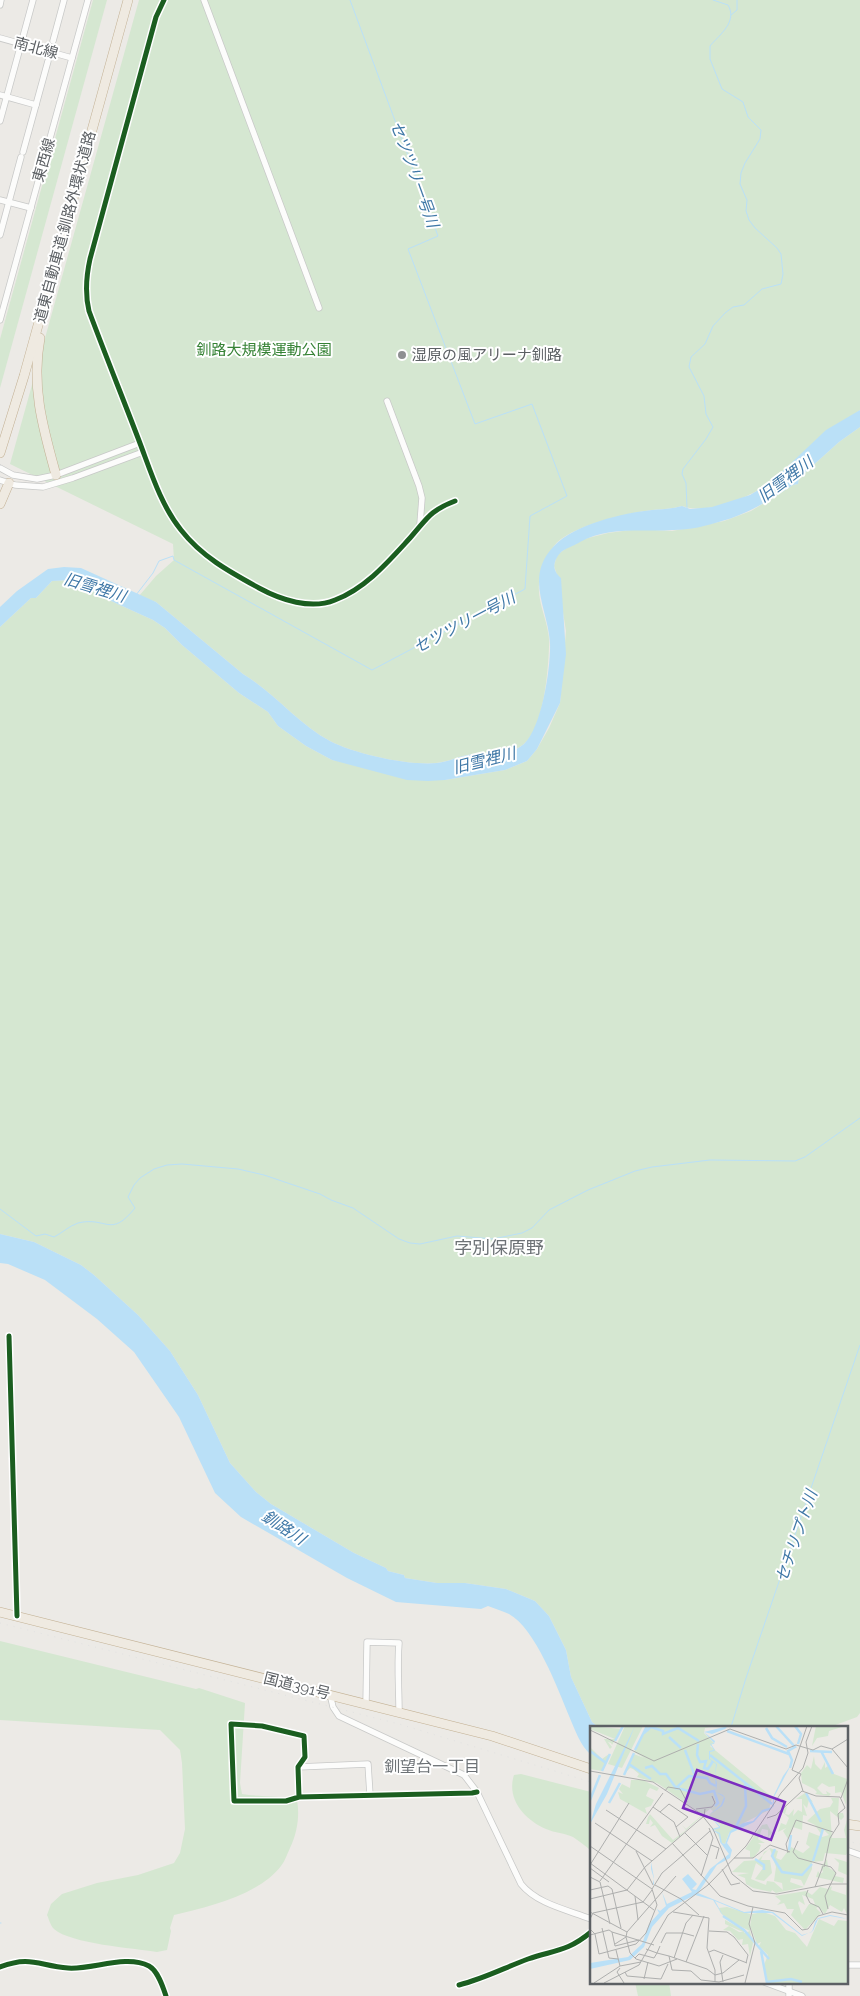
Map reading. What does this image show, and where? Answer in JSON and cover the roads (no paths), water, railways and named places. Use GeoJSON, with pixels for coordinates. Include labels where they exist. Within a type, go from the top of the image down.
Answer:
{"type":"FeatureCollection","features":[{"type":"Feature","properties":{"kind":"highway","name":"道東自動車道;釧路外環状道路"},"geometry":{"type":"LineString","coordinates":[[0,453],[18,399],[126,0]]}},
{"type":"Feature","properties":{"kind":"highway","name":"道東自動車道;釧路外環状道路"},"geometry":{"type":"LineString","coordinates":[[0,442],[126,0]]}},
{"type":"Feature","properties":{"kind":"highway"},"geometry":{"type":"LineString","coordinates":[[48,291],[38,344],[36,374],[39,412],[56,479]]}},
{"type":"Feature","properties":{"kind":"highway"},"geometry":{"type":"LineString","coordinates":[[0,504],[7,479]]}},
{"type":"Feature","properties":{"kind":"highway","name":"国道391号"},"geometry":{"type":"LineString","coordinates":[[0,1612],[492,1736],[590,1770]]}},
{"type":"Feature","properties":{"kind":"street"},"geometry":{"type":"LineString","coordinates":[[0,5],[2,0]]}},
{"type":"Feature","properties":{"kind":"street"},"geometry":{"type":"LineString","coordinates":[[0,121],[3,96],[21,44],[33,0]]}},
{"type":"Feature","properties":{"kind":"street"},"geometry":{"type":"LineString","coordinates":[[53,41],[64,0]]}},
{"type":"Feature","properties":{"kind":"street","name":"東西線"},"geometry":{"type":"LineString","coordinates":[[0,320],[88,0]]}},
{"type":"Feature","properties":{"kind":"street"},"geometry":{"type":"LineString","coordinates":[[164,0],[156,17],[90,259],[86,281],[87,300],[90,311],[143,452],[168,510],[180,529],[195,546],[229,572],[265,592],[298,603],[318,604],[333,601],[363,585],[412,536],[420,524],[442,506],[455,501]]}},
{"type":"Feature","properties":{"kind":"street"},"geometry":{"type":"LineString","coordinates":[[204,0],[319,308]]}},
{"type":"Feature","properties":{"kind":"street","name":"南北線"},"geometry":{"type":"LineString","coordinates":[[0,38],[72,58]]}},
{"type":"Feature","properties":{"kind":"street"},"geometry":{"type":"LineString","coordinates":[[0,235],[48,61]]}},
{"type":"Feature","properties":{"kind":"street"},"geometry":{"type":"LineString","coordinates":[[3,96],[36,105]]}},
{"type":"Feature","properties":{"kind":"street"},"geometry":{"type":"LineString","coordinates":[[0,200],[31,208]]}},
{"type":"Feature","properties":{"kind":"street"},"geometry":{"type":"LineString","coordinates":[[386,401],[419,486],[422,498],[420,524]]}},
{"type":"Feature","properties":{"kind":"street"},"geometry":{"type":"LineString","coordinates":[[0,468],[7,479],[28,487],[43,487],[70,470],[140,443]]}},
{"type":"Feature","properties":{"kind":"street"},"geometry":{"type":"LineString","coordinates":[[7,479],[73,478],[143,452]]}},
{"type":"Feature","properties":{"kind":"street"},"geometry":{"type":"LineString","coordinates":[[94,461],[97,469]]}},
{"type":"Feature","properties":{"kind":"street"},"geometry":{"type":"LineString","coordinates":[[70,470],[73,478]]}},
{"type":"Feature","properties":{"kind":"street"},"geometry":{"type":"LineString","coordinates":[[8,1336],[18,1616]]}},
{"type":"Feature","properties":{"kind":"street"},"geometry":{"type":"LineString","coordinates":[[366,1704],[367,1642],[399,1643],[398,1711]]}},
{"type":"Feature","properties":{"kind":"street"},"geometry":{"type":"LineString","coordinates":[[330,1694],[333,1706],[339,1716],[464,1775],[477,1792],[525,1890],[544,1902],[590,1919]]}},
{"type":"Feature","properties":{"kind":"street"},"geometry":{"type":"LineString","coordinates":[[299,1797],[298,1767],[305,1757],[304,1736],[262,1726],[231,1724],[234,1801],[286,1801],[299,1797],[477,1792]]}},
{"type":"Feature","properties":{"kind":"street"},"geometry":{"type":"LineString","coordinates":[[298,1767],[368,1764],[370,1795]]}},
{"type":"Feature","properties":{"kind":"street"},"geometry":{"type":"LineString","coordinates":[[848,1851],[860,1855]]}},
{"type":"Feature","properties":{"kind":"street"},"geometry":{"type":"LineString","coordinates":[[458,1985],[482,1979],[530,1958],[564,1950],[590,1933]]}},
{"type":"Feature","properties":{"kind":"street"},"geometry":{"type":"LineString","coordinates":[[0,1967],[18,1961],[30,1961],[70,1968],[99,1964],[141,1963],[154,1970],[166,1996]]}},
{"type":"Feature","properties":{"kind":"street"},"geometry":{"type":"LineString","coordinates":[[768,1984],[789,1994],[802,1996]]}},
{"type":"Feature","properties":{"kind":"water","name":"旧雪裡川"},"geometry":{"type":"Polygon","coordinates":[[[860,410],[860,427],[839,442],[799,478],[798,484],[793,485],[750,510],[710,525],[692,528],[602,534],[580,542],[559,554],[554,566],[556,573],[561,578],[566,654],[560,703],[537,749],[527,761],[505,770],[445,780],[407,780],[332,760],[306,746],[278,726],[268,712],[239,693],[182,645],[165,628],[153,620],[111,601],[72,580],[52,581],[36,598],[31,598],[0,627],[0,607],[17,591],[48,569],[64,567],[81,568],[156,602],[243,674],[266,690],[307,726],[341,746],[382,758],[412,763],[442,762],[474,754],[507,752],[519,748],[530,736],[536,724],[544,696],[549,666],[550,643],[539,581],[540,569],[554,546],[574,532],[614,517],[682,506],[690,509],[712,507],[750,495],[770,483],[826,430],[860,410]]]}},
{"type":"Feature","properties":{"kind":"water","name":"釧路川"},"geometry":{"type":"Polygon","coordinates":[[[0,1234],[34,1242],[81,1265],[94,1275],[138,1315],[170,1351],[198,1395],[230,1463],[256,1492],[271,1504],[354,1553],[386,1568],[388,1571],[404,1575],[405,1578],[437,1583],[465,1583],[506,1589],[535,1601],[549,1616],[566,1650],[571,1677],[592,1722],[597,1726],[590,1726],[590,1754],[578,1737],[537,1645],[519,1621],[509,1614],[488,1606],[481,1609],[396,1602],[347,1578],[241,1517],[215,1493],[179,1417],[134,1352],[97,1319],[45,1280],[8,1264],[0,1263],[0,1234]]]}},
{"type":"Feature","properties":{"kind":"waterway","name":"セツツリ一号川"},"geometry":{"type":"LineString","coordinates":[[136,595],[153,573],[159,561],[173,556],[174,560],[372,670],[525,589],[530,516],[567,496],[532,404],[475,424],[408,249],[438,236],[350,0]]}},
{"type":"Feature","properties":{"kind":"waterway"},"geometry":{"type":"LineString","coordinates":[[687,508],[686,483],[682,474],[683,469],[713,427],[706,414],[704,396],[689,367],[691,357],[705,344],[713,326],[725,313],[733,307],[744,305],[762,289],[781,284],[783,274],[781,254],[755,228],[749,220],[746,211],[747,200],[740,184],[741,173],[760,139],[761,130],[748,117],[743,102],[722,89],[710,59],[710,46],[726,28],[731,17],[728,5],[713,0]]}},
{"type":"Feature","properties":{"kind":"waterway"},"geometry":{"type":"LineString","coordinates":[[731,15],[737,10],[737,0]]}},
{"type":"Feature","properties":{"kind":"waterway"},"geometry":{"type":"LineString","coordinates":[[0,1209],[36,1236],[45,1234],[54,1237],[78,1223],[96,1222],[114,1225],[127,1217],[135,1208],[128,1197],[140,1178],[154,1169],[167,1165],[182,1164],[238,1169],[264,1175],[320,1194],[353,1208],[399,1239],[410,1243],[420,1244],[457,1236],[493,1239],[522,1233],[532,1228],[549,1210],[588,1190],[635,1171],[710,1160],[795,1161],[805,1157],[860,1118]]}},
{"type":"Feature","properties":{"kind":"waterway","name":"セチリプト川"},"geometry":{"type":"LineString","coordinates":[[731,1726],[860,1345]]}},
{"type":"Feature","properties":{"kind":"railway"},"geometry":{"type":"LineString","coordinates":[[0,1623],[399,1724],[590,1782]]}},
{"type":"Feature","properties":{"kind":"railway"},"geometry":{"type":"LineString","coordinates":[[848,1841],[860,1844]]}},
{"type":"Feature","properties":{"kind":"place","name":"湿原の風アリーナ釧路"},"geometry":{"type":"Point","coordinates":[402,355]}},
{"type":"Feature","properties":{"kind":"district","name":"字別保原野"},"geometry":{"type":"Point","coordinates":[499,1248]}},
{"type":"Feature","properties":{"kind":"district","name":"釧望台一丁目"},"geometry":{"type":"Point","coordinates":[432,1766]}},
{"type":"Feature","properties":{"kind":"park label","name":"釧路大規模運動公園"},"geometry":{"type":"Point","coordinates":[264,350]}}]}
